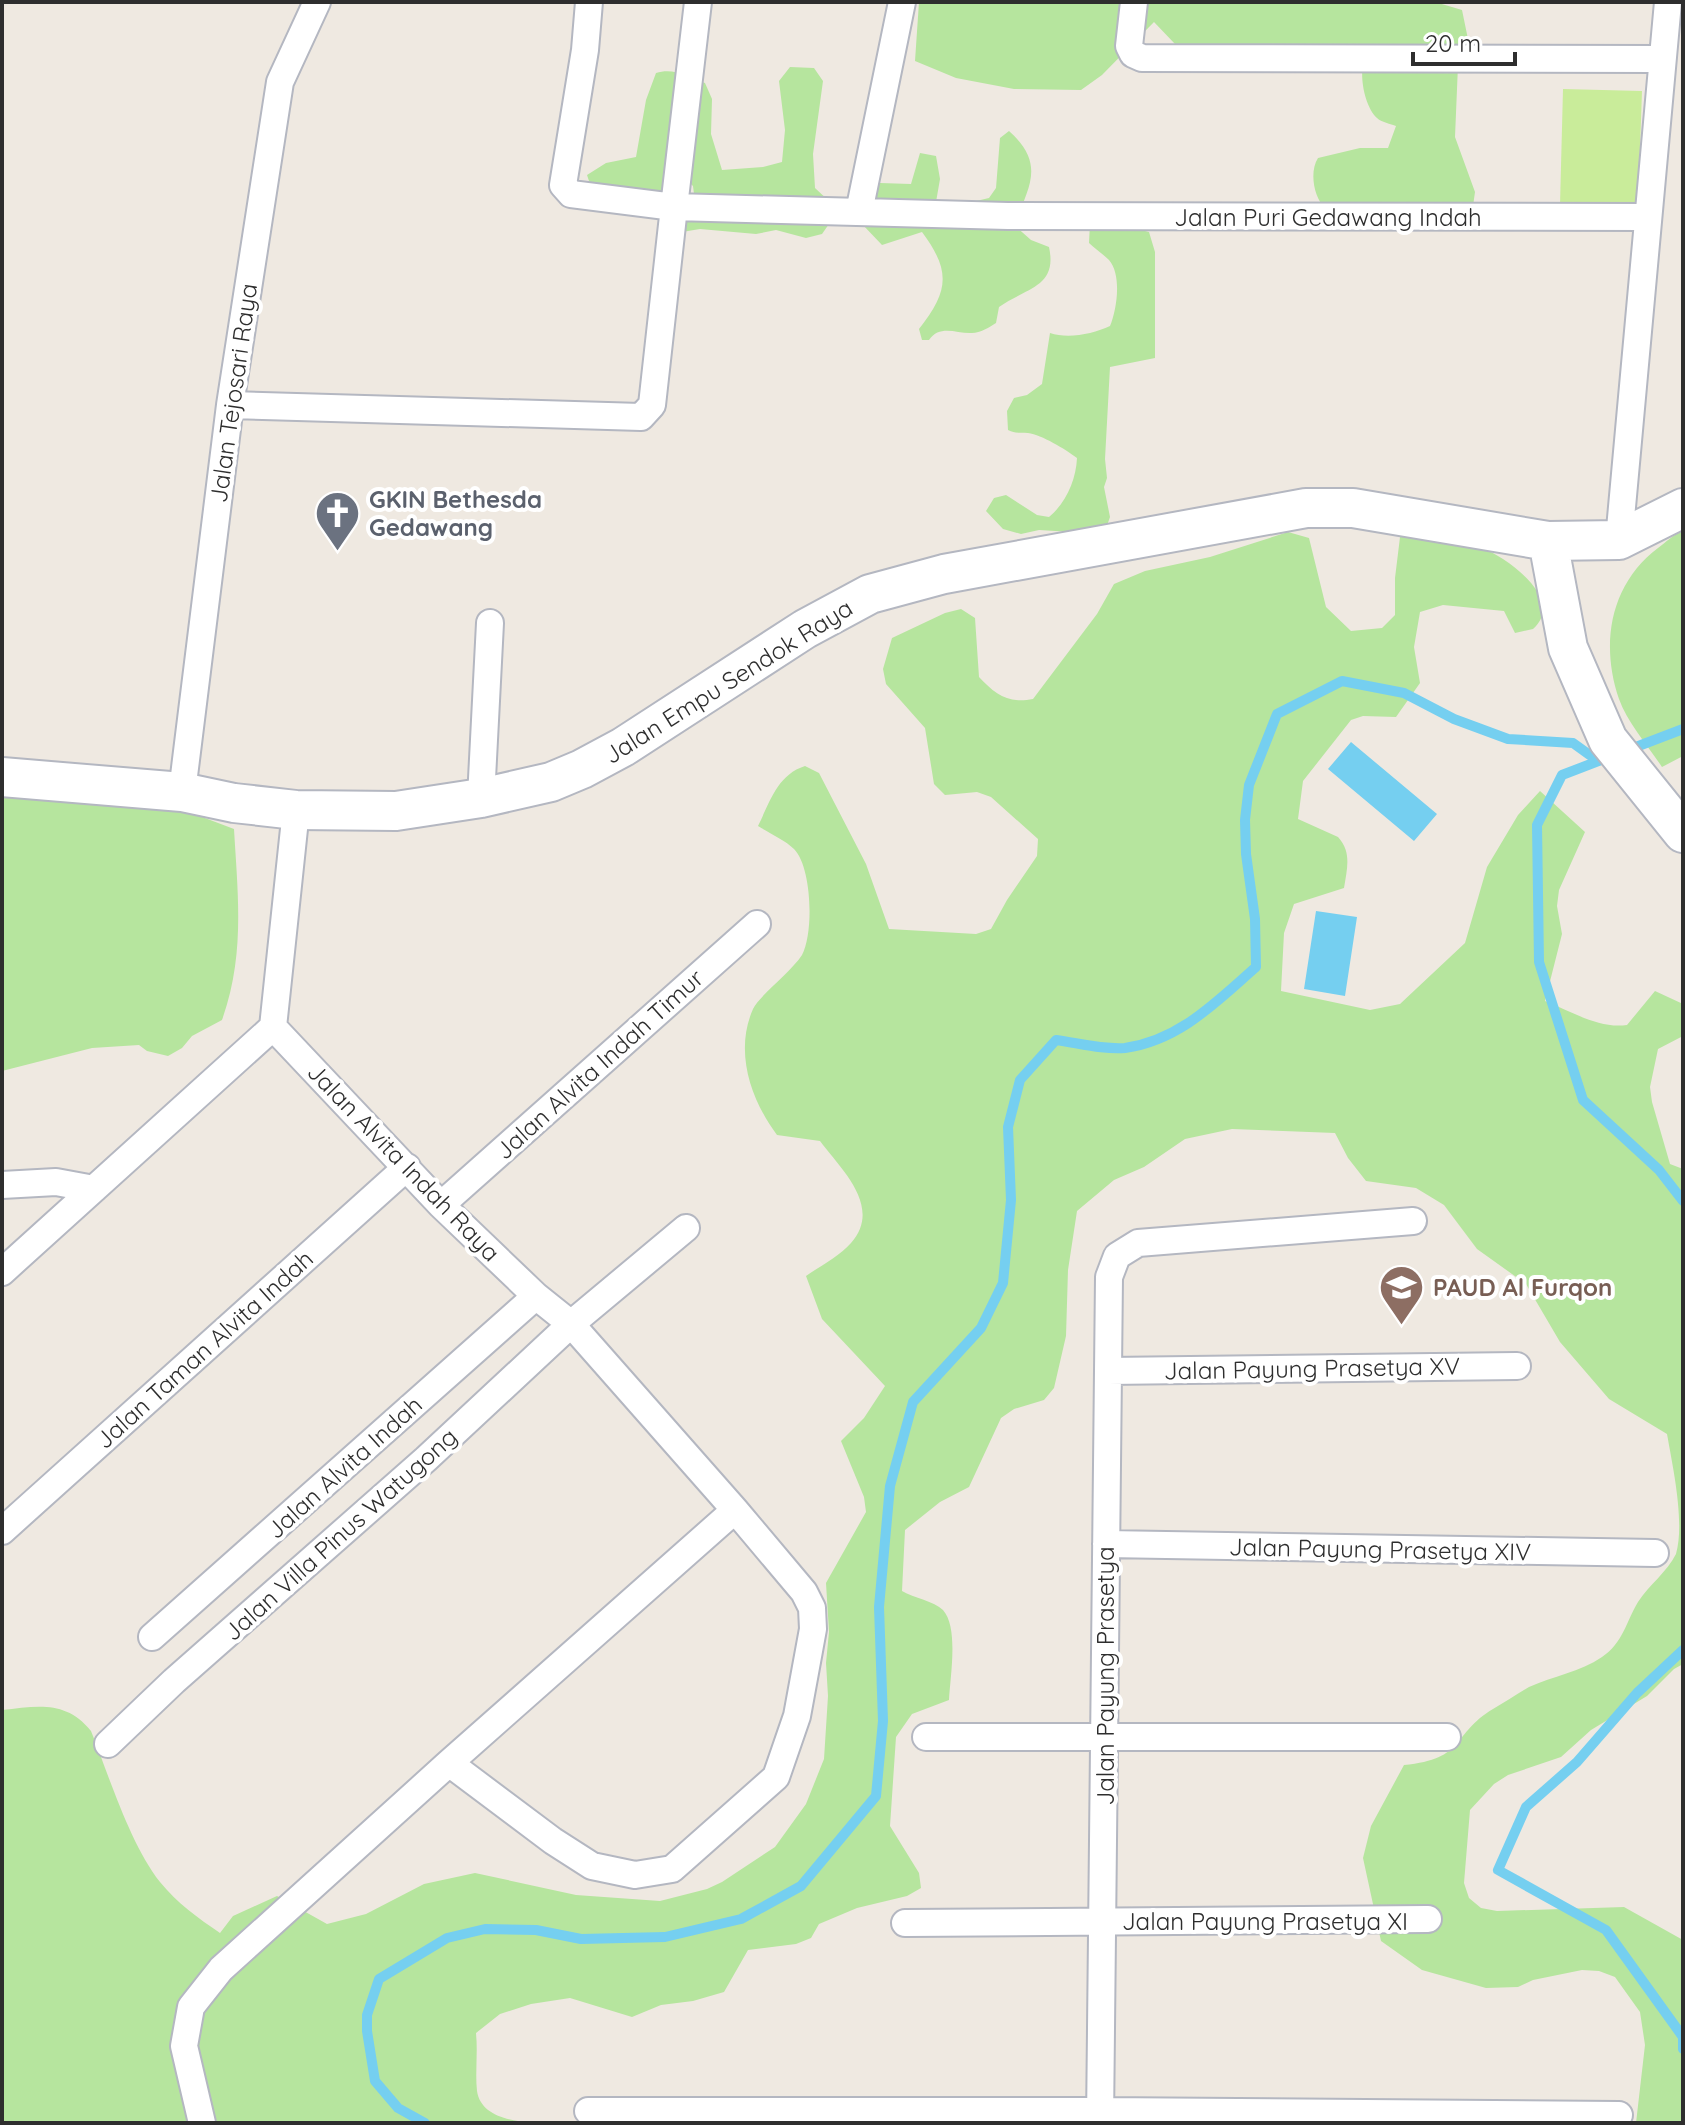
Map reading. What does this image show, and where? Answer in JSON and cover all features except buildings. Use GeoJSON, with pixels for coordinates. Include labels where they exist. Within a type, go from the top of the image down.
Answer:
{"type":"FeatureCollection","features":[{"type":"Feature","properties":{"kind":"street","name":"Jalan Tejosari Raya"},"geometry":{"type":"LineString","coordinates":[[182,792],[230,405],[280,82],[317,2]]}},
{"type":"Feature","properties":{"kind":"street","name":"Jalan Puri Gedawang Indah"},"geometry":{"type":"LineString","coordinates":[[589,2],[585,50],[563,185],[571,194],[674,207],[1008,216],[1648,217]]}},
{"type":"Feature","properties":{"kind":"street"},"geometry":{"type":"LineString","coordinates":[[230,405],[641,417],[652,405],[698,2]]}},
{"type":"Feature","properties":{"kind":"street"},"geometry":{"type":"LineString","coordinates":[[859,212],[902,2]]}},
{"type":"Feature","properties":{"kind":"street"},"geometry":{"type":"LineString","coordinates":[[1134,2],[1129,46],[1133,54],[1142,58],[1662,59]]}},
{"type":"Feature","properties":{"kind":"street"},"geometry":{"type":"LineString","coordinates":[[1619,540],[1668,2]]}},
{"type":"Feature","properties":{"kind":"street","name":"Jalan Empu Sendok Raya"},"geometry":{"type":"LineString","coordinates":[[2,777],[182,792],[234,803],[296,810],[396,811],[481,798],[551,782],[582,769],[623,747],[805,629],[870,594],[944,574],[1306,508],[1353,508],[1548,541],[1619,540],[1683,508]]}},
{"type":"Feature","properties":{"kind":"street"},"geometry":{"type":"LineString","coordinates":[[1548,541],[1568,648],[1608,740],[1683,833]]}},
{"type":"Feature","properties":{"kind":"street"},"geometry":{"type":"LineString","coordinates":[[481,798],[490,623]]}},
{"type":"Feature","properties":{"kind":"street"},"geometry":{"type":"LineString","coordinates":[[2,1272],[273,1027],[296,810]]}},
{"type":"Feature","properties":{"kind":"street","name":"Jalan Alvita Indah Timur"},"geometry":{"type":"LineString","coordinates":[[441,1205],[757,924]]}},
{"type":"Feature","properties":{"kind":"street","name":"Jalan Alvita Indah Raya"},"geometry":{"type":"LineString","coordinates":[[273,1027],[441,1205],[536,1296]]}},
{"type":"Feature","properties":{"kind":"street","name":"Jalan Taman Alvita Indah"},"geometry":{"type":"LineString","coordinates":[[2,1531],[407,1167]]}},
{"type":"Feature","properties":{"kind":"street"},"geometry":{"type":"LineString","coordinates":[[2,1185],[56,1182],[94,1189]]}},
{"type":"Feature","properties":{"kind":"street","name":"Jalan Payung Prasetya"},"geometry":{"type":"LineString","coordinates":[[1101,2117],[1109,1277],[1117,1256],[1138,1243],[1413,1221]]}},
{"type":"Feature","properties":{"kind":"street","name":"Jalan Villa Pinus Watugong"},"geometry":{"type":"LineString","coordinates":[[108,1744],[174,1681],[426,1459],[571,1324],[686,1228]]}},
{"type":"Feature","properties":{"kind":"street"},"geometry":{"type":"LineString","coordinates":[[449,1763],[553,1841],[592,1866],[635,1875],[672,1869],[776,1777],[797,1716],[813,1629],[812,1608],[804,1592],[571,1324],[536,1296]]}},
{"type":"Feature","properties":{"kind":"street","name":"Jalan Alvita Indah"},"geometry":{"type":"LineString","coordinates":[[152,1637],[536,1296]]}},
{"type":"Feature","properties":{"kind":"street","name":"Jalan Payung Prasetya XV"},"geometry":{"type":"LineString","coordinates":[[1108,1371],[1517,1366]]}},
{"type":"Feature","properties":{"kind":"street"},"geometry":{"type":"LineString","coordinates":[[202,2123],[184,2046],[191,2007],[221,1969],[735,1510]]}},
{"type":"Feature","properties":{"kind":"street","name":"Jalan Payung Prasetya XIV"},"geometry":{"type":"LineString","coordinates":[[1106,1544],[1655,1553]]}},
{"type":"Feature","properties":{"kind":"street"},"geometry":{"type":"LineString","coordinates":[[926,1737],[1447,1737]]}},
{"type":"Feature","properties":{"kind":"street","name":"Jalan Payung Prasetya XI"},"geometry":{"type":"LineString","coordinates":[[905,1923],[1428,1919]]}},
{"type":"Feature","properties":{"kind":"street"},"geometry":{"type":"LineString","coordinates":[[588,2111],[1101,2117],[1619,2115]]}},
{"type":"Feature","properties":{"kind":"green space"},"geometry":{"type":"Polygon","coordinates":[[[919,2],[1435,2],[1462,10],[1469,44],[1201,47],[1175,44],[1154,22],[1102,75],[1081,90],[1014,89],[956,78],[915,61],[919,2]]]}},
{"type":"Feature","properties":{"kind":"green space"},"geometry":{"type":"Polygon","coordinates":[[[1363,65],[1458,65],[1455,137],[1475,192],[1473,206],[1325,208],[1321,204],[1313,177],[1318,158],[1360,148],[1388,148],[1396,126],[1379,119],[1369,107],[1363,85],[1363,65]]]}},
{"type":"Feature","properties":{"kind":"green space"},"geometry":{"type":"Polygon","coordinates":[[[790,67],[814,68],[823,81],[813,154],[815,188],[831,203],[829,224],[822,234],[806,238],[776,230],[756,234],[700,229],[682,232],[694,194],[693,186],[687,180],[657,198],[590,184],[587,175],[606,163],[636,157],[646,100],[656,73],[663,72],[675,72],[705,83],[712,99],[711,134],[722,170],[763,167],[782,162],[785,130],[779,81],[790,67]]]}},
{"type":"Feature","properties":{"kind":"green space"},"geometry":{"type":"Polygon","coordinates":[[[1563,89],[1642,91],[1638,207],[1560,205],[1563,89]]]}},
{"type":"Feature","properties":{"kind":"green space"},"geometry":{"type":"Polygon","coordinates":[[[1009,131],[1028,154],[1031,165],[1029,187],[1014,225],[1031,240],[1049,247],[1049,271],[1037,285],[999,307],[996,323],[988,328],[972,333],[943,331],[929,340],[922,340],[919,329],[941,292],[943,281],[938,258],[922,232],[882,245],[862,224],[870,188],[880,183],[911,184],[920,153],[936,156],[940,179],[936,202],[955,206],[989,198],[996,188],[1000,138],[1009,131]]]}},
{"type":"Feature","properties":{"kind":"green space"},"geometry":{"type":"Polygon","coordinates":[[[1090,223],[1114,223],[1149,232],[1155,252],[1155,358],[1110,367],[1105,459],[1107,478],[1104,487],[1110,517],[1104,534],[1039,530],[1021,534],[1003,529],[986,511],[994,498],[1006,495],[1037,515],[1049,517],[1069,490],[1077,458],[1040,436],[1008,430],[1007,411],[1014,398],[1027,395],[1042,384],[1050,333],[1072,336],[1103,329],[1110,326],[1115,311],[1116,274],[1109,260],[1089,243],[1090,223]]]}},
{"type":"Feature","properties":{"kind":"green space"},"geometry":{"type":"Polygon","coordinates":[[[1401,529],[1462,542],[1493,553],[1518,570],[1538,593],[1543,606],[1541,618],[1533,629],[1515,633],[1504,611],[1443,605],[1420,612],[1414,647],[1420,683],[1396,717],[1363,716],[1351,720],[1303,781],[1298,819],[1338,837],[1347,855],[1347,867],[1344,888],[1294,904],[1284,933],[1281,991],[1370,1010],[1400,1004],[1465,943],[1487,867],[1518,815],[1540,791],[1585,832],[1559,890],[1557,906],[1562,934],[1545,1001],[1595,1022],[1616,1026],[1627,1025],[1655,991],[1683,1004],[1683,1036],[1658,1049],[1650,1087],[1670,1164],[1683,1169],[1683,1664],[1647,1696],[1591,1730],[1561,1757],[1508,1775],[1494,1784],[1470,1810],[1464,1883],[1469,1898],[1481,1908],[1497,1911],[1624,1907],[1683,1940],[1683,2123],[1636,2123],[1645,2045],[1640,2012],[1615,1977],[1599,1971],[1582,1970],[1533,1980],[1518,1987],[1486,1988],[1422,1970],[1381,1941],[1363,1858],[1371,1826],[1404,1765],[1439,1757],[1493,1709],[1529,1687],[1594,1662],[1615,1645],[1638,1602],[1676,1554],[1679,1511],[1667,1434],[1609,1399],[1560,1342],[1526,1284],[1477,1249],[1444,1205],[1416,1188],[1366,1181],[1348,1158],[1335,1133],[1232,1129],[1185,1139],[1144,1167],[1114,1180],[1077,1211],[1068,1270],[1066,1336],[1054,1388],[1044,1400],[1014,1409],[1001,1418],[969,1487],[940,1502],[905,1530],[902,1591],[943,1610],[951,1628],[952,1640],[949,1700],[912,1714],[896,1737],[890,1826],[919,1873],[921,1888],[907,1896],[857,1908],[819,1924],[811,1938],[796,1944],[748,1950],[724,1992],[693,2001],[661,2005],[632,2017],[570,1998],[531,2004],[500,2014],[476,2033],[476,2084],[481,2102],[499,2116],[512,2120],[551,2123],[2,2123],[2,1710],[51,1707],[72,1714],[91,1731],[121,1809],[149,1866],[173,1897],[220,1933],[233,1916],[277,1896],[327,1924],[366,1914],[424,1884],[475,1873],[576,1895],[660,1901],[722,1882],[775,1847],[806,1804],[824,1759],[829,1632],[826,1583],[866,1512],[864,1497],[841,1441],[864,1418],[885,1386],[822,1319],[806,1276],[836,1257],[851,1243],[860,1229],[863,1216],[861,1202],[847,1176],[820,1141],[777,1135],[760,1107],[748,1075],[745,1042],[753,1009],[802,955],[808,932],[808,885],[800,858],[794,849],[758,826],[771,799],[781,783],[795,770],[805,766],[819,773],[866,864],[889,929],[976,934],[991,929],[1037,856],[1038,839],[991,797],[977,792],[945,795],[934,784],[925,728],[886,684],[883,669],[892,638],[945,613],[961,609],[975,618],[979,677],[1009,699],[1033,699],[1097,614],[1114,584],[1145,571],[1210,557],[1288,532],[1309,538],[1326,607],[1351,631],[1382,628],[1395,615],[1395,578],[1401,529]]]}},
{"type":"Feature","properties":{"kind":"green space"},"geometry":{"type":"Polygon","coordinates":[[[1683,531],[1683,756],[1662,767],[1632,725],[1619,699],[1613,678],[1610,637],[1613,616],[1629,579],[1658,548],[1683,531]]]}},
{"type":"Feature","properties":{"kind":"green space"},"geometry":{"type":"Polygon","coordinates":[[[2,797],[85,804],[120,803],[189,812],[234,829],[237,949],[222,1020],[192,1036],[182,1048],[168,1056],[147,1051],[139,1045],[92,1048],[2,1071],[2,797]]]}},
{"type":"Feature","properties":{"kind":"water"},"geometry":{"type":"Polygon","coordinates":[[[1351,742],[1437,814],[1414,841],[1328,769],[1351,742]]]}},
{"type":"Feature","properties":{"kind":"water"},"geometry":{"type":"Polygon","coordinates":[[[1316,911],[1357,917],[1345,996],[1304,989],[1316,911]]]}},
{"type":"Feature","properties":{"kind":"waterway"},"geometry":{"type":"LineString","coordinates":[[425,2123],[398,2108],[375,2081],[367,2015],[379,1979],[447,1938],[485,1929],[536,1930],[581,1939],[665,1937],[741,1919],[801,1886],[876,1796],[883,1721],[879,1607],[890,1486],[913,1402],[981,1328],[1003,1283],[1011,1200],[1008,1127],[1020,1080],[1056,1040],[1125,1048],[1163,1037],[1196,1018],[1256,967],[1255,919],[1246,854],[1245,820],[1249,785],[1277,714],[1342,681],[1404,693],[1454,719],[1508,739],[1573,743],[1598,761]]}},
{"type":"Feature","properties":{"kind":"waterway"},"geometry":{"type":"LineString","coordinates":[[1628,750],[1683,729]]}},
{"type":"Feature","properties":{"kind":"waterway"},"geometry":{"type":"LineString","coordinates":[[1601,760],[1562,775],[1537,825],[1539,962],[1583,1100],[1659,1170],[1683,1201]]}},
{"type":"Feature","properties":{"kind":"waterway"},"geometry":{"type":"LineString","coordinates":[[1683,1650],[1637,1693],[1577,1762],[1526,1807],[1498,1870],[1606,1930],[1683,2037],[1683,2049]]}},
{"type":"Feature","properties":{"kind":"place","name":"GKIN Bethesda Gedawang"},"geometry":{"type":"Point","coordinates":[338,552]}},
{"type":"Feature","properties":{"kind":"place","name":"PAUD Al Furqon"},"geometry":{"type":"Point","coordinates":[1402,1326]}}]}
